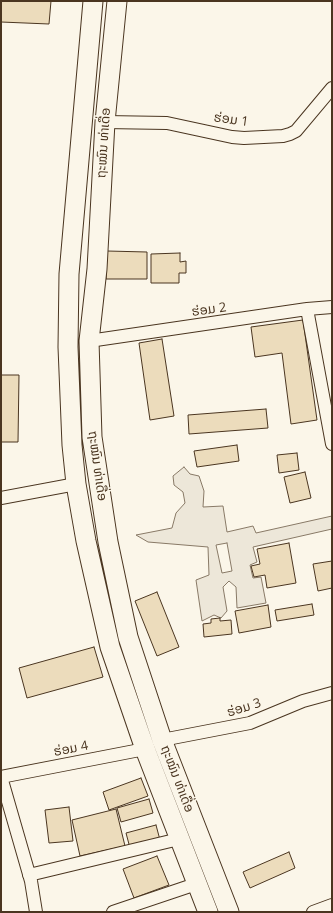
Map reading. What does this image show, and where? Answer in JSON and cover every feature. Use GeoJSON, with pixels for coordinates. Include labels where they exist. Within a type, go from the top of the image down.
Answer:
{"type":"FeatureCollection","features":[{"type":"Feature","properties":{"kind":"main road","name":"ຖະໝົນ ທ່າເດື່ອ"},"geometry":{"type":"LineString","coordinates":[[92,1],[69,274],[68,346],[72,446],[76,484],[85,534],[110,647],[229,912]]}},
{"type":"Feature","properties":{"kind":"main road","name":"ຖະໝົນ ທ່າເດື່ອ"},"geometry":{"type":"LineString","coordinates":[[117,1],[105,122],[97,269],[89,341],[92,437],[108,542],[153,745],[179,839],[208,912]]}},
{"type":"Feature","properties":{"kind":"street","name":"ຮ່ອມ 1"},"geometry":{"type":"LineString","coordinates":[[105,122],[167,123],[238,138],[283,136],[296,131],[332,88]]}},
{"type":"Feature","properties":{"kind":"street","name":"ຮ່ອມ 2"},"geometry":{"type":"LineString","coordinates":[[89,341],[307,309],[332,307]]}},
{"type":"Feature","properties":{"kind":"street"},"geometry":{"type":"LineString","coordinates":[[307,309],[332,444]]}},
{"type":"Feature","properties":{"kind":"street"},"geometry":{"type":"LineString","coordinates":[[1,498],[76,484]]}},
{"type":"Feature","properties":{"kind":"street","name":"ຮ່ອມ 3"},"geometry":{"type":"LineString","coordinates":[[153,745],[250,723],[303,701],[332,693]]}},
{"type":"Feature","properties":{"kind":"street","name":"ຮ່ອມ 4"},"geometry":{"type":"LineString","coordinates":[[1,777],[153,745]]}},
{"type":"Feature","properties":{"kind":"street"},"geometry":{"type":"LineString","coordinates":[[1,777],[29,875],[36,912]]}},
{"type":"Feature","properties":{"kind":"street"},"geometry":{"type":"LineString","coordinates":[[29,875],[179,839]]}},
{"type":"Feature","properties":{"kind":"street"},"geometry":{"type":"LineString","coordinates":[[113,912],[196,884]]}},
{"type":"Feature","properties":{"kind":"street"},"geometry":{"type":"LineString","coordinates":[[313,912],[332,904]]}},
{"type":"Feature","properties":{"kind":"shaded area"},"geometry":{"type":"Polygon","coordinates":[[[184,467],[190,474],[199,476],[204,491],[203,507],[223,506],[227,532],[253,526],[256,533],[332,516],[332,529],[253,547],[257,562],[250,565],[253,578],[261,577],[266,603],[237,608],[236,587],[229,581],[223,587],[227,611],[221,618],[214,615],[202,621],[196,580],[209,575],[208,547],[148,542],[136,535],[172,528],[176,513],[185,503],[183,492],[174,485],[173,476],[184,467]],[[227,543],[216,545],[222,573],[232,571],[227,543]]]}},
{"type":"Feature","properties":{"kind":"building"},"geometry":{"type":"Polygon","coordinates":[[[1,1],[51,1],[49,24],[1,22],[1,1]]]}},
{"type":"Feature","properties":{"kind":"building"},"geometry":{"type":"Polygon","coordinates":[[[107,251],[147,252],[147,279],[106,279],[107,251]]]}},
{"type":"Feature","properties":{"kind":"building"},"geometry":{"type":"Polygon","coordinates":[[[180,253],[180,262],[186,261],[186,273],[179,273],[179,283],[151,283],[151,254],[180,253]]]}},
{"type":"Feature","properties":{"kind":"building"},"geometry":{"type":"Polygon","coordinates":[[[303,320],[317,420],[291,424],[282,353],[255,357],[251,327],[303,320]]]}},
{"type":"Feature","properties":{"kind":"building"},"geometry":{"type":"Polygon","coordinates":[[[162,339],[174,416],[150,420],[139,343],[162,339]]]}},
{"type":"Feature","properties":{"kind":"building"},"geometry":{"type":"Polygon","coordinates":[[[1,375],[19,375],[18,442],[1,442],[1,375]]]}},
{"type":"Feature","properties":{"kind":"building"},"geometry":{"type":"Polygon","coordinates":[[[266,409],[268,428],[189,434],[188,415],[266,409]]]}},
{"type":"Feature","properties":{"kind":"building"},"geometry":{"type":"Polygon","coordinates":[[[237,445],[239,461],[197,467],[194,451],[237,445]]]}},
{"type":"Feature","properties":{"kind":"building"},"geometry":{"type":"Polygon","coordinates":[[[297,453],[299,470],[279,473],[277,455],[297,453]]]}},
{"type":"Feature","properties":{"kind":"building"},"geometry":{"type":"Polygon","coordinates":[[[305,472],[311,498],[290,503],[284,477],[305,472]]]}},
{"type":"Feature","properties":{"kind":"building"},"geometry":{"type":"Polygon","coordinates":[[[289,543],[296,583],[267,588],[265,575],[254,577],[251,566],[260,564],[257,549],[289,543]]]}},
{"type":"Feature","properties":{"kind":"building"},"geometry":{"type":"Polygon","coordinates":[[[332,561],[332,588],[318,591],[313,564],[332,561]]]}},
{"type":"Feature","properties":{"kind":"building"},"geometry":{"type":"Polygon","coordinates":[[[157,592],[179,647],[157,656],[135,601],[157,592]]]}},
{"type":"Feature","properties":{"kind":"building"},"geometry":{"type":"Polygon","coordinates":[[[312,604],[314,615],[277,621],[275,610],[312,604]]]}},
{"type":"Feature","properties":{"kind":"building"},"geometry":{"type":"Polygon","coordinates":[[[268,605],[271,627],[239,633],[235,611],[268,605]]]}},
{"type":"Feature","properties":{"kind":"building"},"geometry":{"type":"Polygon","coordinates":[[[220,618],[220,621],[231,620],[232,634],[204,637],[203,624],[211,623],[211,619],[220,618]]]}},
{"type":"Feature","properties":{"kind":"building"},"geometry":{"type":"Polygon","coordinates":[[[94,647],[103,677],[27,698],[19,668],[94,647]]]}},
{"type":"Feature","properties":{"kind":"building"},"geometry":{"type":"Polygon","coordinates":[[[141,778],[148,796],[109,810],[103,792],[141,778]]]}},
{"type":"Feature","properties":{"kind":"building"},"geometry":{"type":"Polygon","coordinates":[[[149,799],[153,813],[121,822],[117,808],[149,799]]]}},
{"type":"Feature","properties":{"kind":"building"},"geometry":{"type":"Polygon","coordinates":[[[69,807],[73,841],[49,843],[45,810],[69,807]]]}},
{"type":"Feature","properties":{"kind":"building"},"geometry":{"type":"Polygon","coordinates":[[[116,809],[125,846],[80,856],[72,820],[116,809]]]}},
{"type":"Feature","properties":{"kind":"building"},"geometry":{"type":"Polygon","coordinates":[[[156,825],[160,840],[130,848],[126,833],[156,825]]]}},
{"type":"Feature","properties":{"kind":"building"},"geometry":{"type":"Polygon","coordinates":[[[289,852],[295,868],[250,888],[243,872],[289,852]]]}},
{"type":"Feature","properties":{"kind":"building"},"geometry":{"type":"Polygon","coordinates":[[[157,856],[169,885],[134,898],[123,869],[157,856]]]}}]}
